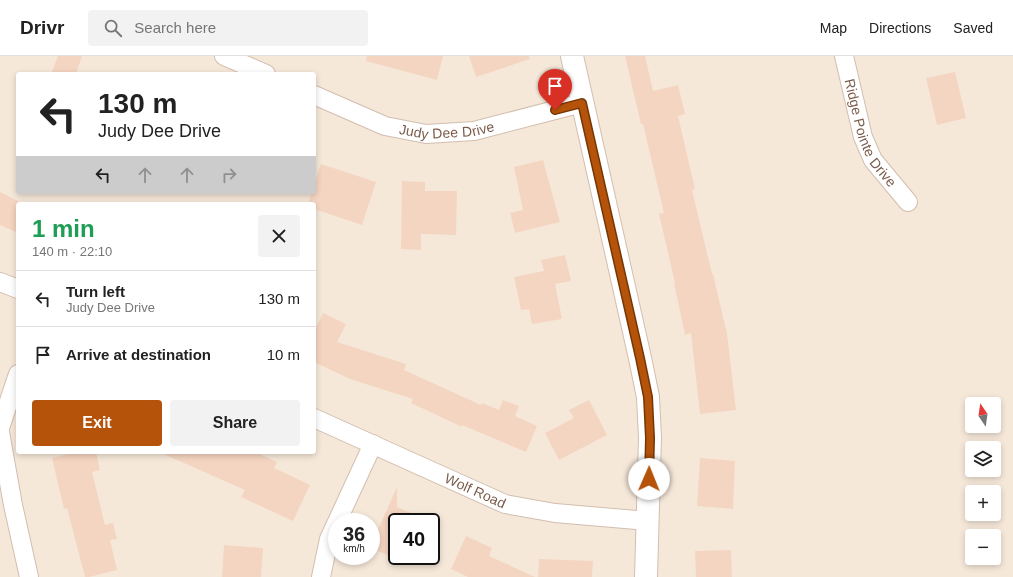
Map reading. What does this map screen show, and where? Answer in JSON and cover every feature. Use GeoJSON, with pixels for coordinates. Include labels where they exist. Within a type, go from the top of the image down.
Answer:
{"type":"FeatureCollection","features":[{"type":"Feature","properties":{"kind":"street"},"geometry":{"type":"LineString","coordinates":[[224,56],[261,72]]}},
{"type":"Feature","properties":{"kind":"street"},"geometry":{"type":"LineString","coordinates":[[572,56],[648,397],[650,438],[646,577]]}},
{"type":"Feature","properties":{"kind":"street","name":"Ridge Pointe Drive"},"geometry":{"type":"LineString","coordinates":[[844,56],[863,137],[873,160],[908,202]]}},
{"type":"Feature","properties":{"kind":"street","name":"Judy Dee Drive"},"geometry":{"type":"LineString","coordinates":[[316,96],[385,126],[426,134],[474,131],[582,103]]}},
{"type":"Feature","properties":{"kind":"street"},"geometry":{"type":"LineString","coordinates":[[0,282],[16,288]]}},
{"type":"Feature","properties":{"kind":"street"},"geometry":{"type":"LineString","coordinates":[[0,428],[16,380]]}},
{"type":"Feature","properties":{"kind":"street","name":"Wolf Road"},"geometry":{"type":"LineString","coordinates":[[316,419],[505,504],[555,513],[648,521]]}},
{"type":"Feature","properties":{"kind":"street"},"geometry":{"type":"LineString","coordinates":[[0,432],[13,506],[29,577]]}},
{"type":"Feature","properties":{"kind":"street"},"geometry":{"type":"LineString","coordinates":[[321,577],[329,539],[373,444]]}},
{"type":"Feature","properties":{"kind":"shaded area"},"geometry":{"type":"Polygon","coordinates":[[[0,56],[1013,56],[1013,577],[0,577],[0,56]]]}},
{"type":"Feature","properties":{"kind":"building"},"geometry":{"type":"Polygon","coordinates":[[[58,56],[82,56],[77,72],[52,72],[58,56]]]}},
{"type":"Feature","properties":{"kind":"building"},"geometry":{"type":"Polygon","coordinates":[[[367,56],[443,56],[437,80],[366,61],[367,56]]]}},
{"type":"Feature","properties":{"kind":"building"},"geometry":{"type":"Polygon","coordinates":[[[469,56],[529,56],[530,59],[476,77],[469,56]]]}},
{"type":"Feature","properties":{"kind":"building"},"geometry":{"type":"Polygon","coordinates":[[[625,56],[645,56],[653,91],[678,85],[685,114],[678,116],[695,189],[692,190],[727,334],[736,410],[700,414],[691,333],[685,335],[659,214],[664,213],[625,56]]]}},
{"type":"Feature","properties":{"kind":"building"},"geometry":{"type":"Polygon","coordinates":[[[955,72],[966,118],[937,125],[926,78],[955,72]]]}},
{"type":"Feature","properties":{"kind":"building"},"geometry":{"type":"Polygon","coordinates":[[[543,160],[560,222],[515,233],[510,213],[523,210],[514,167],[543,160]]]}},
{"type":"Feature","properties":{"kind":"building"},"geometry":{"type":"Polygon","coordinates":[[[321,164],[376,182],[362,225],[316,210],[316,202],[309,202],[311,194],[316,194],[316,179],[321,164]]]}},
{"type":"Feature","properties":{"kind":"building"},"geometry":{"type":"Polygon","coordinates":[[[402,181],[425,182],[425,191],[457,191],[456,235],[421,234],[421,250],[401,249],[402,181]]]}},
{"type":"Feature","properties":{"kind":"building"},"geometry":{"type":"Polygon","coordinates":[[[0,192],[18,202],[16,202],[16,232],[0,225],[0,192]]]}},
{"type":"Feature","properties":{"kind":"building"},"geometry":{"type":"Polygon","coordinates":[[[565,255],[571,281],[555,284],[562,319],[532,324],[529,309],[521,310],[514,277],[544,271],[541,260],[565,255]]]}},
{"type":"Feature","properties":{"kind":"building"},"geometry":{"type":"Polygon","coordinates":[[[323,313],[346,324],[337,342],[406,364],[404,370],[481,405],[482,403],[499,410],[503,400],[519,406],[515,416],[537,426],[526,452],[462,425],[462,427],[411,403],[413,399],[350,379],[316,363],[316,328],[323,313]]]}},
{"type":"Feature","properties":{"kind":"building"},"geometry":{"type":"Polygon","coordinates":[[[589,400],[607,435],[559,460],[545,433],[574,418],[569,410],[589,400]]]}},
{"type":"Feature","properties":{"kind":"building"},"geometry":{"type":"Polygon","coordinates":[[[68,454],[96,454],[100,470],[92,472],[105,525],[113,523],[117,539],[110,540],[117,570],[85,577],[67,508],[64,509],[52,458],[68,454]]]}},
{"type":"Feature","properties":{"kind":"building"},"geometry":{"type":"Polygon","coordinates":[[[164,454],[259,454],[277,462],[274,468],[310,485],[293,521],[241,497],[245,490],[164,454]]]}},
{"type":"Feature","properties":{"kind":"building"},"geometry":{"type":"Polygon","coordinates":[[[700,458],[735,461],[733,509],[697,506],[700,458]]]}},
{"type":"Feature","properties":{"kind":"building"},"geometry":{"type":"Polygon","coordinates":[[[397,487],[397,507],[411,513],[388,513],[388,555],[380,552],[380,525],[397,487]]]}},
{"type":"Feature","properties":{"kind":"building"},"geometry":{"type":"Polygon","coordinates":[[[466,536],[492,548],[489,556],[535,577],[468,577],[451,569],[466,536]]]}},
{"type":"Feature","properties":{"kind":"building"},"geometry":{"type":"Polygon","coordinates":[[[224,545],[263,548],[261,577],[222,577],[224,545]]]}},
{"type":"Feature","properties":{"kind":"building"},"geometry":{"type":"Polygon","coordinates":[[[731,550],[732,577],[696,577],[695,551],[731,550]]]}},
{"type":"Feature","properties":{"kind":"building"},"geometry":{"type":"Polygon","coordinates":[[[539,559],[593,561],[592,577],[538,577],[539,559]]]}},
{"type":"Feature","properties":{"kind":"route"},"geometry":{"type":"LineString","coordinates":[[555,110],[582,103],[648,397],[650,438],[649,479]]}}]}
